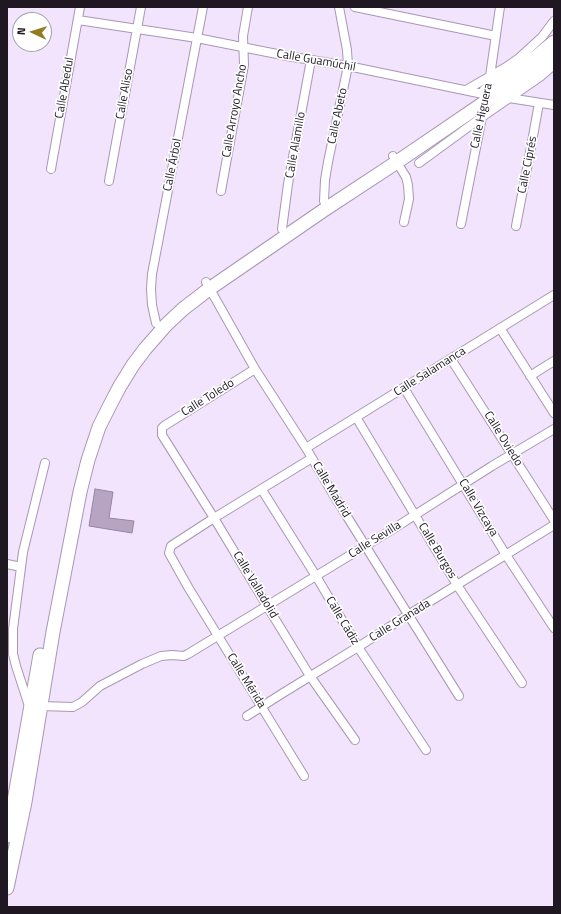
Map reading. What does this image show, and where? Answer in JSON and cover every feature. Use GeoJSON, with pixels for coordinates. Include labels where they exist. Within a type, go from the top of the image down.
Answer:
{"type":"FeatureCollection","features":[{"type":"Feature","properties":{"kind":"main road"},"geometry":{"type":"LineString","coordinates":[[35,708],[65,527],[79,461],[86,437],[103,398],[128,358],[156,324],[175,305],[324,210],[427,134],[487,95],[536,57],[553,46]]}},
{"type":"Feature","properties":{"kind":"main road"},"geometry":{"type":"LineString","coordinates":[[7,836],[88,460],[99,427],[120,386],[145,349],[173,318],[208,285],[282,229],[324,201],[395,159]]}},
{"type":"Feature","properties":{"kind":"main road"},"geometry":{"type":"LineString","coordinates":[[7,888],[15,801]]}},
{"type":"Feature","properties":{"kind":"street","name":"Calle Abedul"},"geometry":{"type":"LineString","coordinates":[[51,169],[80,7]]}},
{"type":"Feature","properties":{"kind":"street","name":"Calle Aliso"},"geometry":{"type":"LineString","coordinates":[[109,181],[141,7]]}},
{"type":"Feature","properties":{"kind":"street","name":"Calle Árbol"},"geometry":{"type":"LineString","coordinates":[[156,324],[152,305],[152,274],[203,7]]}},
{"type":"Feature","properties":{"kind":"street","name":"Calle Arroyo Ancho"},"geometry":{"type":"LineString","coordinates":[[221,191],[244,65],[244,28],[248,7]]}},
{"type":"Feature","properties":{"kind":"street","name":"Calle Abeto"},"geometry":{"type":"LineString","coordinates":[[324,201],[328,162],[348,66],[347,50],[339,7]]}},
{"type":"Feature","properties":{"kind":"street"},"geometry":{"type":"LineString","coordinates":[[355,7],[496,36]]}},
{"type":"Feature","properties":{"kind":"street","name":"Calle Higuera"},"geometry":{"type":"LineString","coordinates":[[461,224],[487,95],[500,7]]}},
{"type":"Feature","properties":{"kind":"street","name":"Calle Guamúchil"},"geometry":{"type":"LineString","coordinates":[[78,20],[197,38],[287,56],[348,66],[487,95],[554,105]]}},
{"type":"Feature","properties":{"kind":"street"},"geometry":{"type":"LineString","coordinates":[[466,90],[513,62],[542,36],[554,21]]}},
{"type":"Feature","properties":{"kind":"street","name":"Calle Alamillo"},"geometry":{"type":"LineString","coordinates":[[282,229],[287,190],[311,60]]}},
{"type":"Feature","properties":{"kind":"street"},"geometry":{"type":"LineString","coordinates":[[419,163],[540,77],[554,65]]}},
{"type":"Feature","properties":{"kind":"street","name":"Calle Ciprés"},"geometry":{"type":"LineString","coordinates":[[516,226],[539,103]]}},
{"type":"Feature","properties":{"kind":"street"},"geometry":{"type":"LineString","coordinates":[[395,159],[406,177],[408,185],[408,206],[404,222]]}},
{"type":"Feature","properties":{"kind":"street","name":"Calle Madrid"},"geometry":{"type":"LineString","coordinates":[[208,285],[255,369],[306,448],[365,546],[459,696]]}},
{"type":"Feature","properties":{"kind":"street","name":"Calle Salamanca"},"geometry":{"type":"LineString","coordinates":[[306,448],[554,295]]}},
{"type":"Feature","properties":{"kind":"street"},"geometry":{"type":"LineString","coordinates":[[500,328],[554,413]]}},
{"type":"Feature","properties":{"kind":"street","name":"Calle Oviedo"},"geometry":{"type":"LineString","coordinates":[[451,359],[554,520]]}},
{"type":"Feature","properties":{"kind":"street"},"geometry":{"type":"LineString","coordinates":[[530,376],[554,360]]}},
{"type":"Feature","properties":{"kind":"street","name":"Calle Toledo"},"geometry":{"type":"LineString","coordinates":[[162,428],[255,369]]}},
{"type":"Feature","properties":{"kind":"street","name":"Calle Vizcaya"},"geometry":{"type":"LineString","coordinates":[[404,388],[506,554],[554,628]]}},
{"type":"Feature","properties":{"kind":"street","name":"Calle Burgos"},"geometry":{"type":"LineString","coordinates":[[356,417],[457,585],[522,684]]}},
{"type":"Feature","properties":{"kind":"street","name":"Calle Valladolid"},"geometry":{"type":"LineString","coordinates":[[162,428],[162,435],[310,676],[354,740]]}},
{"type":"Feature","properties":{"kind":"street","name":"Calle Sevilla"},"geometry":{"type":"LineString","coordinates":[[35,708],[73,707],[82,702],[100,686],[142,664],[161,656],[184,656],[554,429]]}},
{"type":"Feature","properties":{"kind":"street"},"geometry":{"type":"LineString","coordinates":[[214,518],[312,458]]}},
{"type":"Feature","properties":{"kind":"street"},"geometry":{"type":"LineString","coordinates":[[35,708],[16,666],[12,642],[21,566],[45,463]]}},
{"type":"Feature","properties":{"kind":"street","name":"Calle Cádiz"},"geometry":{"type":"LineString","coordinates":[[262,490],[316,576],[358,647],[426,750]]}},
{"type":"Feature","properties":{"kind":"street","name":"Calle Mérida"},"geometry":{"type":"LineString","coordinates":[[214,518],[171,546],[169,553],[188,587],[304,776]]}},
{"type":"Feature","properties":{"kind":"street","name":"Calle Granada"},"geometry":{"type":"LineString","coordinates":[[247,716],[554,525]]}},
{"type":"Feature","properties":{"kind":"street"},"geometry":{"type":"LineString","coordinates":[[7,564],[21,566]]}},
{"type":"Feature","properties":{"kind":"building"},"geometry":{"type":"Polygon","coordinates":[[[95,489],[113,492],[109,518],[134,521],[132,533],[89,526],[95,489]]]}}]}
